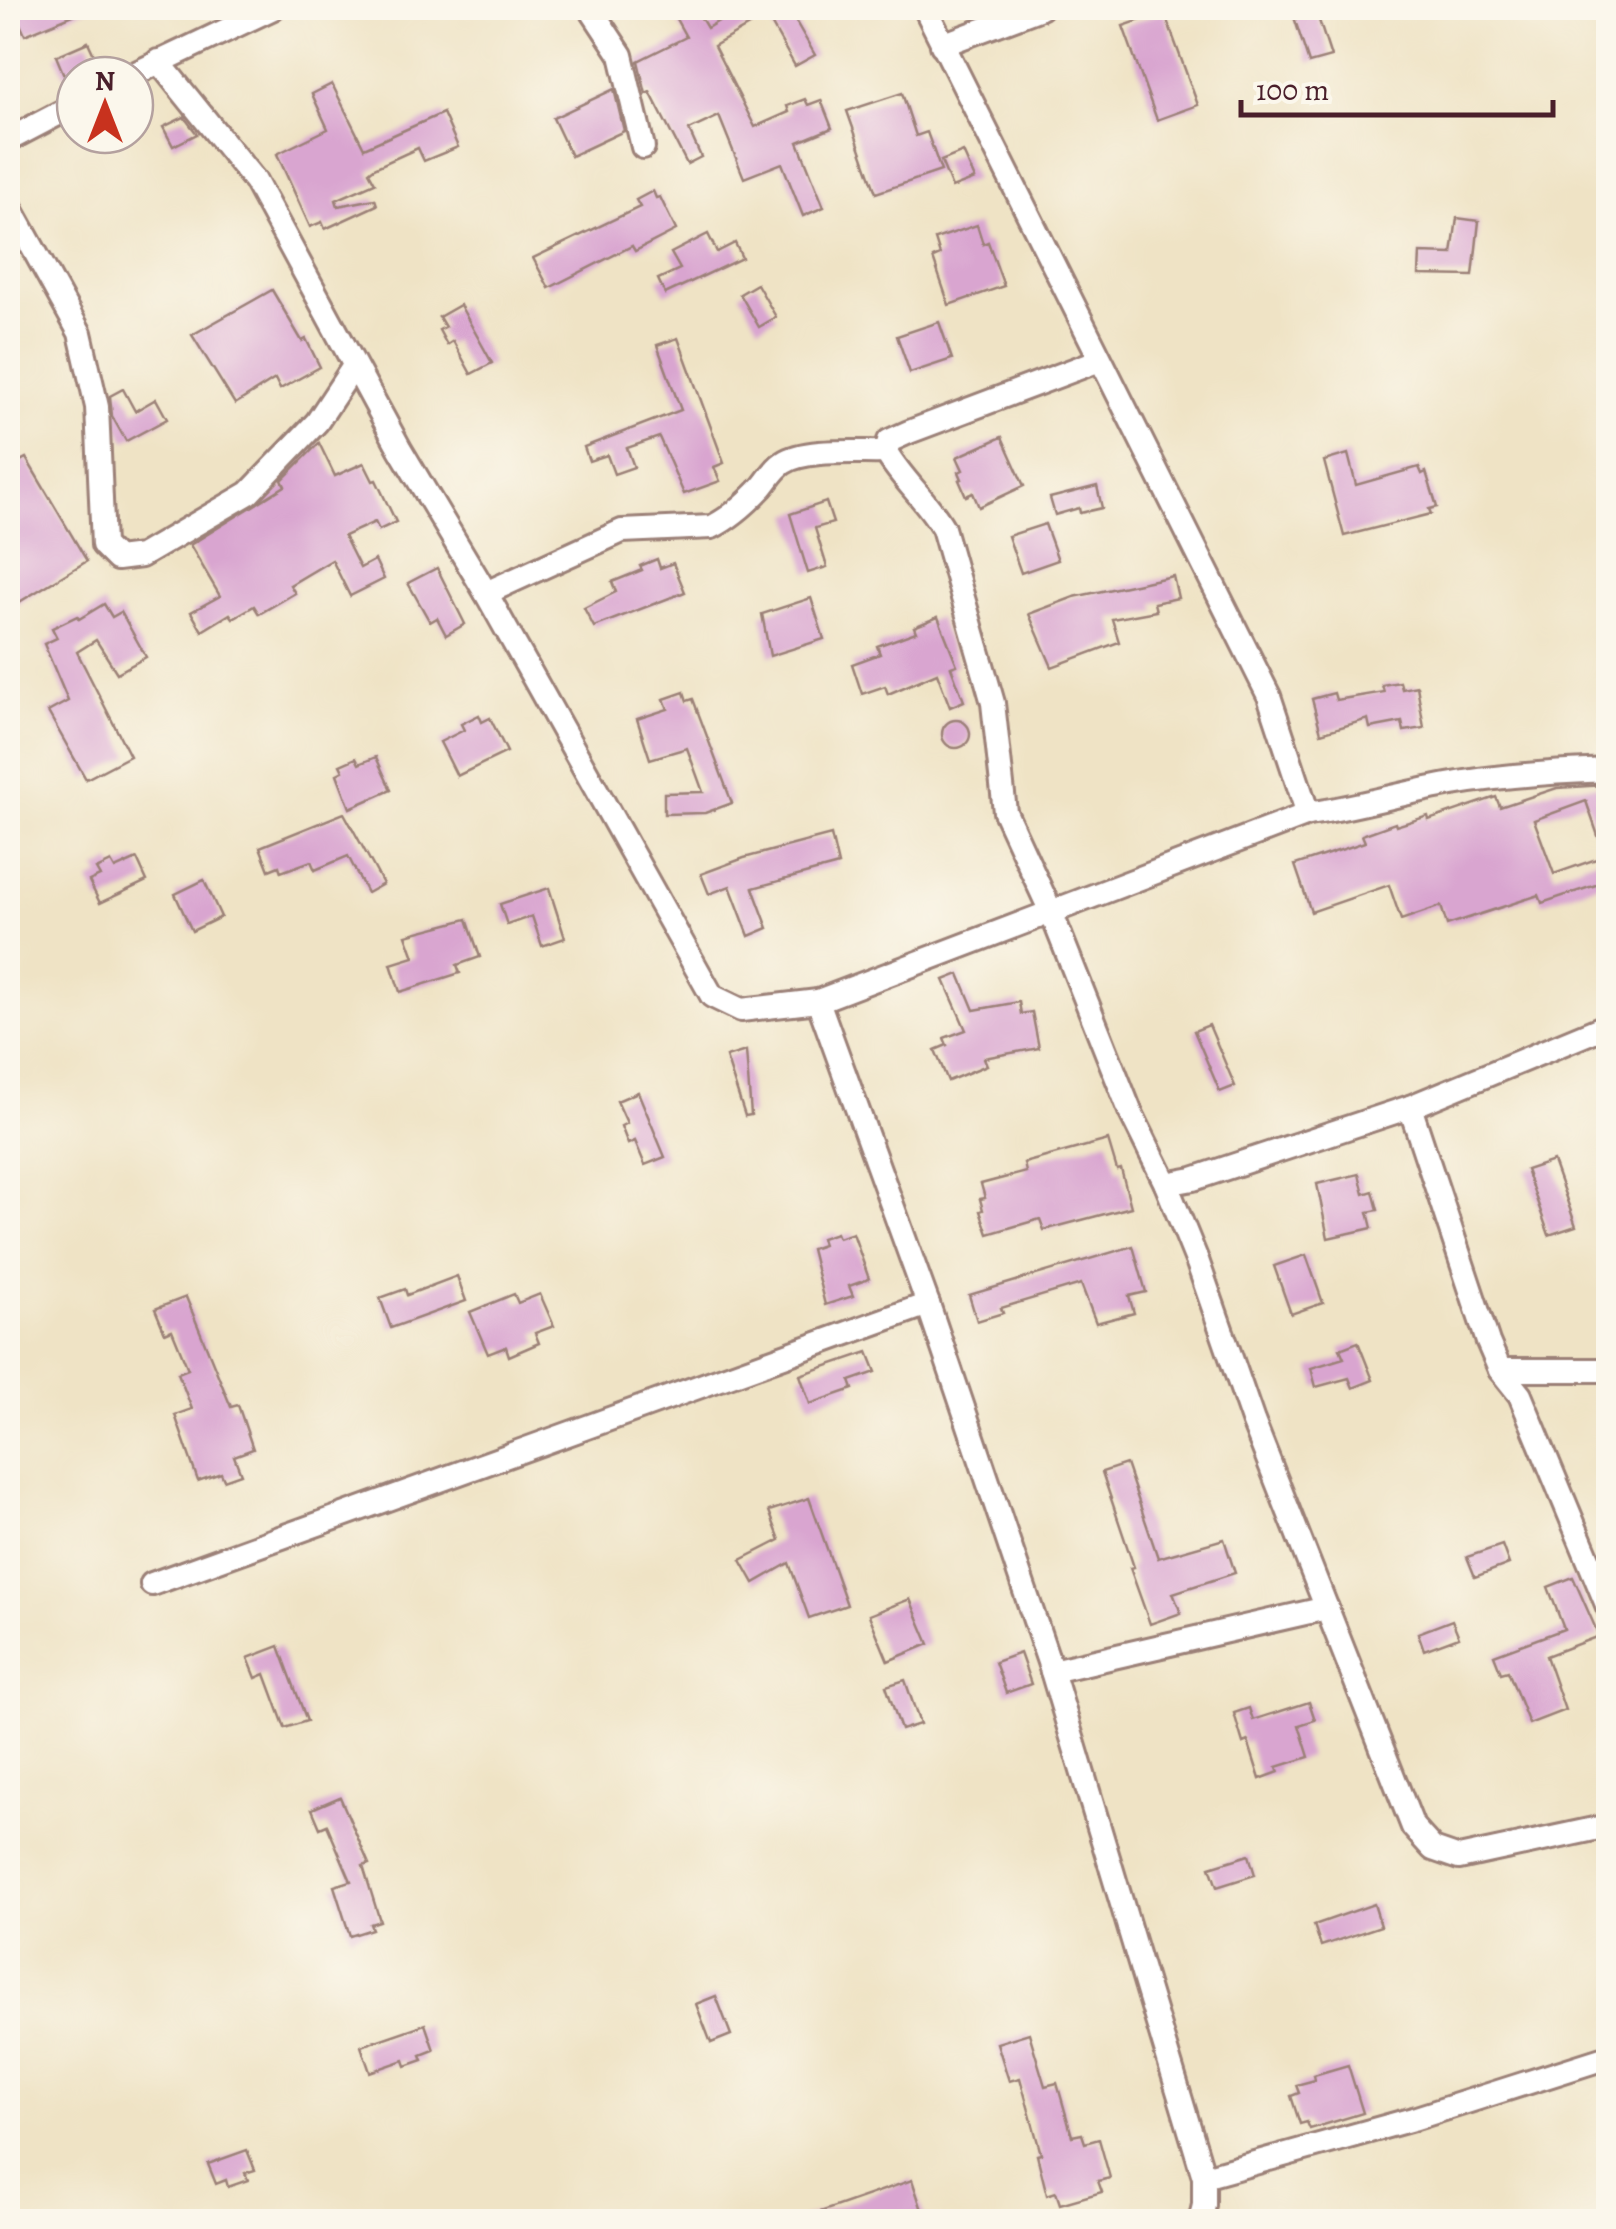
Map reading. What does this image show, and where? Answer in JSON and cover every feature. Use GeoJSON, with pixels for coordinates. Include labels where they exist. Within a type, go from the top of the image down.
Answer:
{"type":"FeatureCollection","features":[{"type":"Feature","properties":{"kind":"street"},"geometry":{"type":"LineString","coordinates":[[155,64],[272,8]]}},
{"type":"Feature","properties":{"kind":"street"},"geometry":{"type":"LineString","coordinates":[[590,8],[621,55],[643,147]]}},
{"type":"Feature","properties":{"kind":"street"},"geometry":{"type":"LineString","coordinates":[[925,8],[1269,696],[1308,814]]}},
{"type":"Feature","properties":{"kind":"street"},"geometry":{"type":"LineString","coordinates":[[942,46],[1041,8]]}},
{"type":"Feature","properties":{"kind":"street"},"geometry":{"type":"LineString","coordinates":[[158,62],[255,180],[354,366],[712,996],[740,1010],[818,1002],[1308,814],[1452,784],[1608,770]]}},
{"type":"Feature","properties":{"kind":"street"},"geometry":{"type":"LineString","coordinates":[[8,140],[55,115]]}},
{"type":"Feature","properties":{"kind":"street"},"geometry":{"type":"LineString","coordinates":[[8,204],[80,333],[97,406],[102,546],[117,559],[141,556],[249,493],[317,422],[354,366]]}},
{"type":"Feature","properties":{"kind":"street"},"geometry":{"type":"LineString","coordinates":[[1100,360],[889,441],[886,452],[943,528],[993,702],[1005,812],[1198,1263],[1253,1422],[1413,1827],[1432,1849],[1459,1858],[1608,1826]]}},
{"type":"Feature","properties":{"kind":"street"},"geometry":{"type":"LineString","coordinates":[[486,593],[622,530],[712,527],[790,459],[886,452]]}},
{"type":"Feature","properties":{"kind":"street"},"geometry":{"type":"LineString","coordinates":[[818,1002],[928,1304],[1052,1671],[1204,2176],[1200,2222]]}},
{"type":"Feature","properties":{"kind":"street"},"geometry":{"type":"LineString","coordinates":[[1166,1184],[1193,1179],[1410,1107],[1608,1025]]}},
{"type":"Feature","properties":{"kind":"street"},"geometry":{"type":"LineString","coordinates":[[1410,1107],[1488,1342],[1500,1370],[1520,1396],[1608,1607]]}},
{"type":"Feature","properties":{"kind":"street"},"geometry":{"type":"LineString","coordinates":[[152,1584],[928,1304]]}},
{"type":"Feature","properties":{"kind":"street"},"geometry":{"type":"LineString","coordinates":[[1500,1370],[1608,1370]]}},
{"type":"Feature","properties":{"kind":"street"},"geometry":{"type":"LineString","coordinates":[[1052,1671],[1327,1608]]}},
{"type":"Feature","properties":{"kind":"street"},"geometry":{"type":"LineString","coordinates":[[1204,2176],[1412,2119],[1608,2056]]}},
{"type":"Feature","properties":{"kind":"building"},"geometry":{"type":"Polygon","coordinates":[[[13,8],[90,8],[25,35],[13,8]]]}},
{"type":"Feature","properties":{"kind":"building"},"geometry":{"type":"Polygon","coordinates":[[[670,8],[695,8],[707,28],[740,8],[752,8],[759,20],[714,46],[755,127],[789,112],[787,106],[805,99],[808,105],[821,100],[832,128],[798,142],[824,207],[803,216],[782,163],[744,178],[719,116],[689,130],[701,157],[687,164],[650,92],[646,94],[638,61],[686,37],[670,8]]]}},
{"type":"Feature","properties":{"kind":"building"},"geometry":{"type":"Polygon","coordinates":[[[788,8],[815,55],[795,66],[768,18],[788,8]]]}},
{"type":"Feature","properties":{"kind":"building"},"geometry":{"type":"Polygon","coordinates":[[[1291,8],[1315,8],[1331,57],[1309,63],[1291,8]]]}},
{"type":"Feature","properties":{"kind":"building"},"geometry":{"type":"Polygon","coordinates":[[[1164,12],[1198,105],[1157,120],[1123,26],[1164,12]]]}},
{"type":"Feature","properties":{"kind":"building"},"geometry":{"type":"Polygon","coordinates":[[[88,42],[94,55],[58,55],[88,42]]]}},
{"type":"Feature","properties":{"kind":"building"},"geometry":{"type":"Polygon","coordinates":[[[332,84],[364,148],[443,113],[458,147],[424,161],[418,148],[374,168],[369,172],[375,183],[336,200],[338,206],[375,199],[377,205],[325,229],[322,222],[310,227],[277,154],[328,129],[312,94],[332,84]]]}},
{"type":"Feature","properties":{"kind":"building"},"geometry":{"type":"Polygon","coordinates":[[[614,89],[624,131],[571,156],[553,118],[614,89]]]}},
{"type":"Feature","properties":{"kind":"building"},"geometry":{"type":"Polygon","coordinates":[[[902,93],[916,136],[927,132],[941,171],[876,193],[847,111],[902,93]]]}},
{"type":"Feature","properties":{"kind":"building"},"geometry":{"type":"Polygon","coordinates":[[[184,117],[197,134],[173,146],[163,127],[184,117]]]}},
{"type":"Feature","properties":{"kind":"building"},"geometry":{"type":"Polygon","coordinates":[[[963,152],[975,179],[952,188],[941,161],[963,152]]]}},
{"type":"Feature","properties":{"kind":"building"},"geometry":{"type":"Polygon","coordinates":[[[653,191],[676,230],[635,251],[632,246],[549,288],[533,258],[640,207],[636,200],[653,191]]]}},
{"type":"Feature","properties":{"kind":"building"},"geometry":{"type":"Polygon","coordinates":[[[1457,218],[1479,221],[1473,276],[1419,275],[1420,253],[1452,254],[1457,218]]]}},
{"type":"Feature","properties":{"kind":"building"},"geometry":{"type":"Polygon","coordinates":[[[977,225],[983,244],[988,242],[1004,286],[949,305],[933,258],[940,255],[935,239],[977,225]]]}},
{"type":"Feature","properties":{"kind":"building"},"geometry":{"type":"Polygon","coordinates":[[[708,234],[717,252],[735,243],[742,258],[665,294],[658,279],[680,269],[671,253],[708,234]]]}},
{"type":"Feature","properties":{"kind":"building"},"geometry":{"type":"Polygon","coordinates":[[[757,284],[776,317],[759,327],[740,294],[757,284]]]}},
{"type":"Feature","properties":{"kind":"building"},"geometry":{"type":"Polygon","coordinates":[[[272,290],[320,367],[280,389],[275,379],[235,404],[192,335],[272,290]]]}},
{"type":"Feature","properties":{"kind":"building"},"geometry":{"type":"Polygon","coordinates":[[[460,305],[492,363],[471,374],[453,341],[447,345],[439,330],[445,327],[439,317],[460,305]]]}},
{"type":"Feature","properties":{"kind":"building"},"geometry":{"type":"Polygon","coordinates":[[[939,322],[952,359],[910,373],[897,336],[939,322]]]}},
{"type":"Feature","properties":{"kind":"building"},"geometry":{"type":"Polygon","coordinates":[[[678,338],[724,463],[714,467],[720,481],[684,494],[659,437],[627,448],[634,467],[614,474],[607,455],[589,461],[584,447],[681,410],[657,345],[678,338]]]}},
{"type":"Feature","properties":{"kind":"building"},"geometry":{"type":"Polygon","coordinates":[[[123,389],[135,411],[156,399],[167,419],[126,441],[112,416],[110,396],[123,389]]]}},
{"type":"Feature","properties":{"kind":"building"},"geometry":{"type":"Polygon","coordinates":[[[1002,437],[1024,486],[979,507],[973,493],[966,496],[959,480],[963,470],[957,457],[1002,437]]]}},
{"type":"Feature","properties":{"kind":"building"},"geometry":{"type":"Polygon","coordinates":[[[319,443],[335,476],[364,463],[373,481],[376,480],[396,522],[379,530],[375,522],[344,536],[360,568],[375,560],[384,579],[350,596],[332,560],[290,585],[295,593],[259,614],[254,606],[233,618],[230,614],[202,631],[191,612],[220,596],[190,545],[285,486],[282,480],[319,443]]]}},
{"type":"Feature","properties":{"kind":"building"},"geometry":{"type":"Polygon","coordinates":[[[1348,454],[1356,485],[1419,467],[1422,474],[1426,472],[1437,507],[1429,509],[1431,514],[1344,536],[1324,461],[1348,454]]]}},
{"type":"Feature","properties":{"kind":"building"},"geometry":{"type":"Polygon","coordinates":[[[26,458],[87,561],[16,604],[8,590],[8,468],[26,458]]]}},
{"type":"Feature","properties":{"kind":"building"},"geometry":{"type":"Polygon","coordinates":[[[1097,486],[1102,508],[1080,513],[1079,508],[1055,515],[1050,498],[1097,486]]]}},
{"type":"Feature","properties":{"kind":"building"},"geometry":{"type":"Polygon","coordinates":[[[826,502],[833,523],[815,528],[827,567],[808,573],[790,514],[826,502]]]}},
{"type":"Feature","properties":{"kind":"building"},"geometry":{"type":"Polygon","coordinates":[[[1045,524],[1058,560],[1021,573],[1008,536],[1045,524]]]}},
{"type":"Feature","properties":{"kind":"building"},"geometry":{"type":"Polygon","coordinates":[[[657,559],[660,568],[673,563],[685,592],[594,627],[584,608],[616,592],[612,582],[657,559]]]}},
{"type":"Feature","properties":{"kind":"building"},"geometry":{"type":"Polygon","coordinates":[[[437,568],[465,624],[446,635],[437,618],[430,622],[408,583],[437,568]]]}},
{"type":"Feature","properties":{"kind":"building"},"geometry":{"type":"Polygon","coordinates":[[[1173,576],[1178,598],[1154,603],[1156,611],[1112,619],[1119,642],[1052,667],[1029,614],[1074,597],[1173,576]]]}},
{"type":"Feature","properties":{"kind":"building"},"geometry":{"type":"Polygon","coordinates":[[[811,598],[824,639],[770,656],[762,614],[811,598]]]}},
{"type":"Feature","properties":{"kind":"building"},"geometry":{"type":"Polygon","coordinates":[[[104,604],[112,617],[121,612],[146,657],[117,673],[96,640],[77,652],[130,756],[86,779],[48,712],[68,701],[44,644],[57,638],[52,628],[77,616],[79,619],[104,604]]]}},
{"type":"Feature","properties":{"kind":"building"},"geometry":{"type":"Polygon","coordinates":[[[938,617],[957,665],[951,667],[964,701],[950,707],[937,673],[888,694],[885,686],[862,694],[852,664],[880,654],[877,646],[916,632],[914,627],[938,617]]]}},
{"type":"Feature","properties":{"kind":"building"},"geometry":{"type":"Polygon","coordinates":[[[1400,682],[1402,689],[1417,686],[1424,728],[1404,731],[1402,722],[1370,728],[1368,719],[1321,733],[1312,699],[1334,693],[1336,700],[1384,692],[1382,685],[1400,682]]]}},
{"type":"Feature","properties":{"kind":"building"},"geometry":{"type":"Polygon","coordinates":[[[684,692],[687,701],[693,699],[732,803],[705,813],[664,814],[664,793],[703,792],[687,748],[650,759],[637,719],[668,709],[664,699],[684,692]]]}},
{"type":"Feature","properties":{"kind":"building"},"geometry":{"type":"Polygon","coordinates":[[[479,715],[482,722],[490,718],[507,752],[457,776],[440,742],[464,730],[461,724],[479,715]]]}},
{"type":"Feature","properties":{"kind":"building"},"geometry":{"type":"Polygon","coordinates":[[[956,720],[966,724],[970,734],[966,744],[956,748],[946,744],[942,734],[946,724],[956,720]]]}},
{"type":"Feature","properties":{"kind":"building"},"geometry":{"type":"Polygon","coordinates":[[[376,757],[391,790],[350,808],[337,774],[343,771],[340,765],[356,758],[359,764],[376,757]]]}},
{"type":"Feature","properties":{"kind":"building"},"geometry":{"type":"Polygon","coordinates":[[[1605,785],[1608,881],[1542,903],[1539,895],[1447,925],[1441,906],[1401,920],[1389,885],[1311,912],[1295,865],[1365,842],[1362,835],[1395,823],[1396,826],[1428,816],[1429,820],[1496,797],[1500,807],[1557,788],[1605,785]],[[1586,801],[1534,820],[1554,874],[1605,856],[1586,801]]]}},
{"type":"Feature","properties":{"kind":"building"},"geometry":{"type":"Polygon","coordinates":[[[344,813],[383,884],[367,893],[348,856],[315,870],[311,861],[281,872],[279,866],[269,870],[260,847],[344,813]]]}},
{"type":"Feature","properties":{"kind":"building"},"geometry":{"type":"Polygon","coordinates":[[[831,835],[838,865],[753,888],[768,928],[749,936],[730,886],[709,894],[701,874],[744,858],[831,835]]]}},
{"type":"Feature","properties":{"kind":"building"},"geometry":{"type":"Polygon","coordinates":[[[137,859],[147,881],[100,903],[89,881],[100,876],[96,869],[111,862],[115,869],[137,859]]]}},
{"type":"Feature","properties":{"kind":"building"},"geometry":{"type":"Polygon","coordinates":[[[204,880],[221,917],[192,931],[175,894],[204,880]]]}},
{"type":"Feature","properties":{"kind":"building"},"geometry":{"type":"Polygon","coordinates":[[[549,888],[565,938],[542,946],[532,916],[507,925],[500,904],[549,888]]]}},
{"type":"Feature","properties":{"kind":"building"},"geometry":{"type":"Polygon","coordinates":[[[467,919],[480,957],[457,965],[460,973],[400,992],[391,964],[414,957],[406,935],[467,919]]]}},
{"type":"Feature","properties":{"kind":"building"},"geometry":{"type":"Polygon","coordinates":[[[959,974],[974,1010],[1019,1002],[1021,1014],[1032,1012],[1039,1048],[984,1058],[987,1065],[948,1081],[935,1050],[947,1045],[944,1038],[966,1030],[944,980],[959,974]]]}},
{"type":"Feature","properties":{"kind":"building"},"geometry":{"type":"Polygon","coordinates":[[[1209,1025],[1235,1086],[1220,1092],[1194,1031],[1209,1025]]]}},
{"type":"Feature","properties":{"kind":"building"},"geometry":{"type":"Polygon","coordinates":[[[746,1051],[751,1115],[745,1116],[726,1057],[746,1051]]]}},
{"type":"Feature","properties":{"kind":"building"},"geometry":{"type":"Polygon","coordinates":[[[638,1092],[665,1157],[645,1165],[635,1141],[628,1144],[621,1126],[627,1123],[617,1101],[638,1092]]]}},
{"type":"Feature","properties":{"kind":"building"},"geometry":{"type":"Polygon","coordinates":[[[1108,1140],[1131,1207],[1044,1230],[1040,1219],[988,1234],[980,1211],[980,1199],[985,1198],[981,1184],[1026,1172],[1024,1163],[1108,1140]]]}},
{"type":"Feature","properties":{"kind":"building"},"geometry":{"type":"Polygon","coordinates":[[[1553,1161],[1576,1226],[1549,1235],[1526,1170],[1553,1161]]]}},
{"type":"Feature","properties":{"kind":"building"},"geometry":{"type":"Polygon","coordinates":[[[1359,1174],[1364,1194],[1373,1191],[1378,1210],[1368,1212],[1372,1228],[1328,1238],[1317,1184],[1359,1174]]]}},
{"type":"Feature","properties":{"kind":"building"},"geometry":{"type":"Polygon","coordinates":[[[836,1233],[838,1238],[853,1233],[869,1279],[849,1286],[853,1296],[825,1305],[811,1249],[823,1245],[821,1238],[836,1233]]]}},
{"type":"Feature","properties":{"kind":"building"},"geometry":{"type":"Polygon","coordinates":[[[1133,1246],[1146,1292],[1129,1296],[1134,1313],[1096,1323],[1081,1284],[1001,1308],[1003,1313],[977,1321],[969,1295],[1133,1246]]]}},
{"type":"Feature","properties":{"kind":"building"},"geometry":{"type":"Polygon","coordinates":[[[1306,1255],[1323,1303],[1291,1314],[1274,1266],[1306,1255]]]}},
{"type":"Feature","properties":{"kind":"building"},"geometry":{"type":"Polygon","coordinates":[[[457,1276],[466,1301],[391,1328],[380,1298],[405,1289],[407,1295],[457,1276]]]}},
{"type":"Feature","properties":{"kind":"building"},"geometry":{"type":"Polygon","coordinates":[[[514,1294],[518,1303],[540,1294],[554,1326],[535,1333],[539,1343],[509,1356],[506,1347],[488,1354],[470,1312],[514,1294]]]}},
{"type":"Feature","properties":{"kind":"building"},"geometry":{"type":"Polygon","coordinates":[[[186,1297],[231,1407],[238,1405],[253,1449],[234,1456],[241,1474],[224,1480],[221,1473],[198,1481],[175,1415],[192,1409],[178,1373],[188,1369],[172,1330],[165,1333],[155,1309],[186,1297]]]}},
{"type":"Feature","properties":{"kind":"building"},"geometry":{"type":"Polygon","coordinates":[[[1358,1342],[1373,1380],[1353,1388],[1349,1378],[1316,1387],[1311,1368],[1344,1358],[1340,1349],[1358,1342]]]}},
{"type":"Feature","properties":{"kind":"building"},"geometry":{"type":"Polygon","coordinates":[[[868,1352],[876,1372],[850,1381],[853,1389],[810,1404],[800,1375],[868,1352]]]}},
{"type":"Feature","properties":{"kind":"building"},"geometry":{"type":"Polygon","coordinates":[[[1126,1464],[1158,1558],[1224,1539],[1235,1573],[1173,1593],[1181,1613],[1150,1624],[1102,1472],[1126,1464]]]}},
{"type":"Feature","properties":{"kind":"building"},"geometry":{"type":"Polygon","coordinates":[[[809,1498],[847,1605],[809,1618],[789,1563],[754,1583],[741,1560],[780,1540],[769,1511],[809,1498]]]}},
{"type":"Feature","properties":{"kind":"building"},"geometry":{"type":"Polygon","coordinates":[[[1502,1545],[1509,1564],[1475,1577],[1467,1557],[1502,1545]]]}},
{"type":"Feature","properties":{"kind":"building"},"geometry":{"type":"Polygon","coordinates":[[[1573,1577],[1599,1636],[1546,1656],[1565,1710],[1529,1724],[1508,1671],[1501,1673],[1494,1655],[1564,1629],[1548,1587],[1573,1577]]]}},
{"type":"Feature","properties":{"kind":"building"},"geometry":{"type":"Polygon","coordinates":[[[910,1599],[929,1644],[888,1661],[869,1615],[910,1599]]]}},
{"type":"Feature","properties":{"kind":"building"},"geometry":{"type":"Polygon","coordinates":[[[1452,1620],[1459,1637],[1424,1650],[1418,1633],[1452,1620]]]}},
{"type":"Feature","properties":{"kind":"building"},"geometry":{"type":"Polygon","coordinates":[[[279,1646],[307,1721],[285,1728],[265,1674],[256,1678],[248,1658],[279,1646]]]}},
{"type":"Feature","properties":{"kind":"building"},"geometry":{"type":"Polygon","coordinates":[[[1020,1653],[1031,1684],[1006,1693],[995,1662],[1020,1653]]]}},
{"type":"Feature","properties":{"kind":"building"},"geometry":{"type":"Polygon","coordinates":[[[905,1680],[920,1724],[901,1730],[886,1686],[905,1680]]]}},
{"type":"Feature","properties":{"kind":"building"},"geometry":{"type":"Polygon","coordinates":[[[1309,1702],[1315,1720],[1299,1725],[1309,1757],[1277,1767],[1279,1772],[1260,1779],[1234,1713],[1249,1708],[1253,1720],[1309,1702]]]}},
{"type":"Feature","properties":{"kind":"building"},"geometry":{"type":"Polygon","coordinates":[[[340,1797],[369,1864],[363,1866],[380,1921],[370,1924],[372,1929],[350,1936],[334,1886],[351,1881],[327,1825],[320,1828],[312,1809],[340,1797]]]}},
{"type":"Feature","properties":{"kind":"building"},"geometry":{"type":"Polygon","coordinates":[[[1249,1855],[1255,1875],[1217,1887],[1210,1867],[1249,1855]]]}},
{"type":"Feature","properties":{"kind":"building"},"geometry":{"type":"Polygon","coordinates":[[[1374,1904],[1381,1926],[1321,1946],[1314,1925],[1374,1904]]]}},
{"type":"Feature","properties":{"kind":"building"},"geometry":{"type":"Polygon","coordinates":[[[716,1996],[731,2035],[711,2043],[696,2004],[716,1996]]]}},
{"type":"Feature","properties":{"kind":"building"},"geometry":{"type":"Polygon","coordinates":[[[425,2024],[434,2050],[421,2055],[423,2060],[406,2066],[404,2060],[370,2072],[361,2046],[425,2024]]]}},
{"type":"Feature","properties":{"kind":"building"},"geometry":{"type":"Polygon","coordinates":[[[1029,2033],[1045,2086],[1057,2083],[1072,2136],[1082,2134],[1085,2143],[1099,2139],[1110,2178],[1098,2181],[1102,2192],[1060,2204],[1056,2192],[1047,2195],[1037,2155],[1041,2154],[1020,2078],[1009,2081],[997,2043],[1029,2033]]]}},
{"type":"Feature","properties":{"kind":"building"},"geometry":{"type":"Polygon","coordinates":[[[1348,2065],[1363,2113],[1310,2129],[1307,2122],[1300,2124],[1291,2096],[1299,2093],[1296,2085],[1348,2065]]]}},
{"type":"Feature","properties":{"kind":"building"},"geometry":{"type":"Polygon","coordinates":[[[247,2150],[255,2170],[245,2173],[248,2180],[228,2187],[226,2180],[216,2184],[208,2164],[247,2150]]]}},
{"type":"Feature","properties":{"kind":"building"},"geometry":{"type":"Polygon","coordinates":[[[912,2180],[926,2222],[801,2222],[800,2219],[912,2180]]]}}]}
